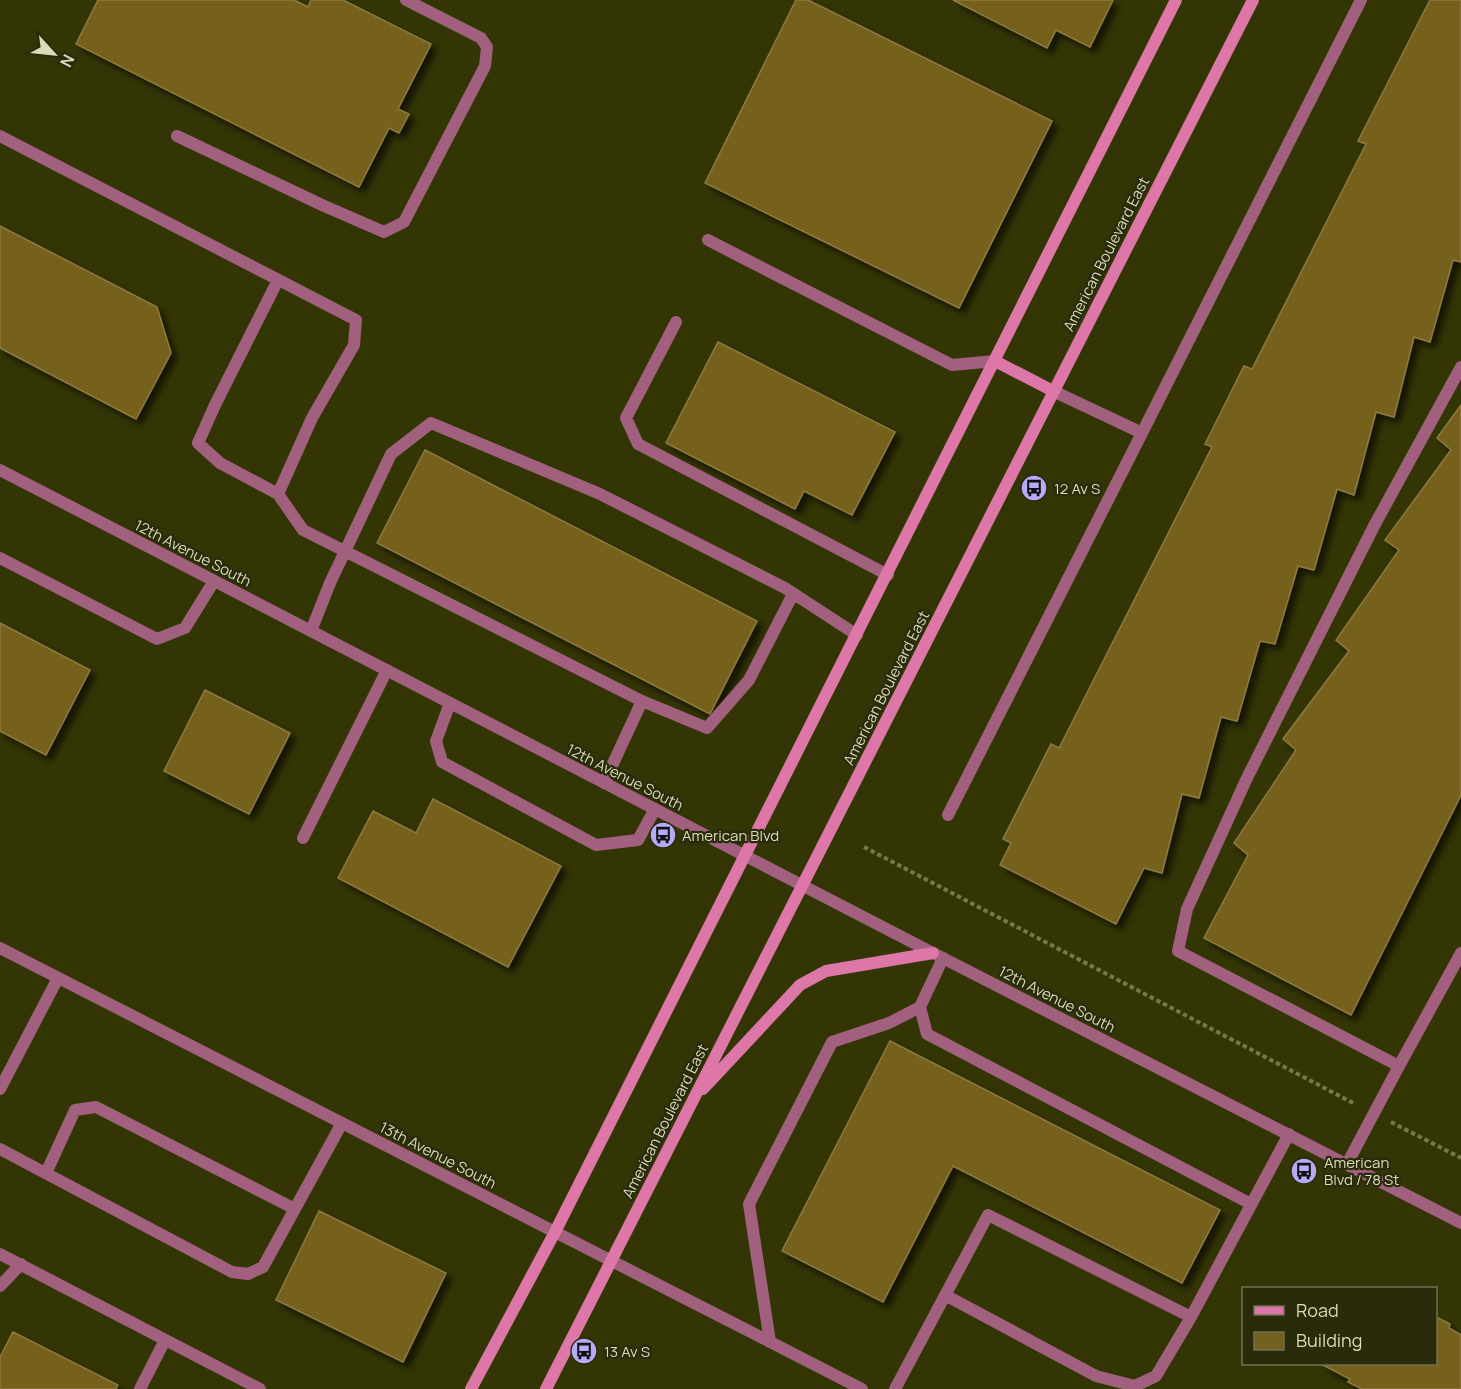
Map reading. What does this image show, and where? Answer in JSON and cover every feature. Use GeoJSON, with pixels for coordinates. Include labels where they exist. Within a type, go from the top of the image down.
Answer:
{"type":"FeatureCollection","features":[{"type":"Feature","properties":{"kind":"main road"},"geometry":{"type":"LineString","coordinates":[[471,1389],[555,1232],[1176,0]]}},
{"type":"Feature","properties":{"kind":"main road","name":"American Boulevard East"},"geometry":{"type":"LineString","coordinates":[[546,1389],[1253,0]]}},
{"type":"Feature","properties":{"kind":"main road"},"geometry":{"type":"LineString","coordinates":[[995,362],[1053,391]]}},
{"type":"Feature","properties":{"kind":"main road"},"geometry":{"type":"LineString","coordinates":[[692,1101],[800,985],[826,971],[938,955]]}},
{"type":"Feature","properties":{"kind":"street"},"geometry":{"type":"LineString","coordinates":[[177,136],[322,206],[384,232],[404,222],[485,66],[487,47],[482,38],[406,0]]}},
{"type":"Feature","properties":{"kind":"street"},"geometry":{"type":"LineString","coordinates":[[948,814],[1361,0]]}},
{"type":"Feature","properties":{"kind":"street"},"geometry":{"type":"LineString","coordinates":[[0,136],[356,320],[354,345],[312,418],[278,494]]}},
{"type":"Feature","properties":{"kind":"street"},"geometry":{"type":"LineString","coordinates":[[708,240],[952,365],[995,362]]}},
{"type":"Feature","properties":{"kind":"street"},"geometry":{"type":"LineString","coordinates":[[278,280],[198,443],[220,464],[278,494],[303,530],[642,701],[707,728],[749,680],[794,594]]}},
{"type":"Feature","properties":{"kind":"street"},"geometry":{"type":"LineString","coordinates":[[676,322],[626,418],[638,444],[888,575]]}},
{"type":"Feature","properties":{"kind":"street"},"geometry":{"type":"LineString","coordinates":[[1400,1066],[1178,951],[1186,909],[1247,778],[1374,526],[1461,367]]}},
{"type":"Feature","properties":{"kind":"street"},"geometry":{"type":"LineString","coordinates":[[1053,391],[1142,433]]}},
{"type":"Feature","properties":{"kind":"street"},"geometry":{"type":"LineString","coordinates":[[311,631],[391,453],[431,423],[600,494],[794,594],[857,635]]}},
{"type":"Feature","properties":{"kind":"street","name":"12th Avenue South"},"geometry":{"type":"LineString","coordinates":[[0,470],[1461,1223]]}},
{"type":"Feature","properties":{"kind":"street"},"geometry":{"type":"LineString","coordinates":[[0,558],[158,639],[185,628],[214,581]]}},
{"type":"Feature","properties":{"kind":"street"},"geometry":{"type":"LineString","coordinates":[[303,838],[387,670]]}},
{"type":"Feature","properties":{"kind":"street"},"geometry":{"type":"LineString","coordinates":[[604,783],[642,701]]}},
{"type":"Feature","properties":{"kind":"street"},"geometry":{"type":"LineString","coordinates":[[450,703],[436,741],[442,762],[596,845],[638,840],[655,809]]}},
{"type":"Feature","properties":{"kind":"street","name":"13th Avenue South"},"geometry":{"type":"LineString","coordinates":[[0,948],[770,1342],[845,1385],[862,1389]]}},
{"type":"Feature","properties":{"kind":"street"},"geometry":{"type":"LineString","coordinates":[[1347,1164],[1461,953]]}},
{"type":"Feature","properties":{"kind":"street"},"geometry":{"type":"LineString","coordinates":[[938,955],[920,1007],[927,1035],[1251,1204]]}},
{"type":"Feature","properties":{"kind":"street"},"geometry":{"type":"LineString","coordinates":[[0,1089],[58,978]]}},
{"type":"Feature","properties":{"kind":"street"},"geometry":{"type":"LineString","coordinates":[[770,1342],[749,1204],[832,1042],[889,1023],[920,1007]]}},
{"type":"Feature","properties":{"kind":"street"},"geometry":{"type":"LineString","coordinates":[[46,1173],[75,1110],[96,1107],[295,1209]]}},
{"type":"Feature","properties":{"kind":"street"},"geometry":{"type":"LineString","coordinates":[[0,1149],[232,1272],[248,1274],[263,1267],[342,1123]]}},
{"type":"Feature","properties":{"kind":"street"},"geometry":{"type":"LineString","coordinates":[[945,1295],[1096,1376],[1136,1386],[1156,1376],[1191,1317],[1288,1134]]}},
{"type":"Feature","properties":{"kind":"street"},"geometry":{"type":"LineString","coordinates":[[894,1389],[988,1215],[1191,1317]]}},
{"type":"Feature","properties":{"kind":"street"},"geometry":{"type":"LineString","coordinates":[[0,1254],[260,1389]]}},
{"type":"Feature","properties":{"kind":"street"},"geometry":{"type":"LineString","coordinates":[[0,1286],[21,1264]]}},
{"type":"Feature","properties":{"kind":"street"},"geometry":{"type":"LineString","coordinates":[[140,1389],[165,1340]]}},
{"type":"Feature","properties":{"kind":"path"},"geometry":{"type":"LineString","coordinates":[[864,847],[1461,1158]]}},
{"type":"Feature","properties":{"kind":"building"},"geometry":{"type":"Polygon","coordinates":[[[98,0],[294,0],[308,7],[311,0],[343,0],[431,44],[398,109],[409,114],[399,133],[389,128],[359,187],[76,44],[98,0]]]}},
{"type":"Feature","properties":{"kind":"building"},"geometry":{"type":"Polygon","coordinates":[[[796,0],[808,0],[1052,121],[959,308],[705,183],[796,0]]]}},
{"type":"Feature","properties":{"kind":"building"},"geometry":{"type":"Polygon","coordinates":[[[953,0],[1113,0],[1090,47],[1056,30],[1047,48],[953,0]]]}},
{"type":"Feature","properties":{"kind":"building"},"geometry":{"type":"Polygon","coordinates":[[[1430,0],[1461,0],[1461,262],[1453,260],[1430,342],[1414,337],[1394,417],[1376,412],[1354,495],[1337,489],[1314,570],[1298,566],[1275,644],[1260,641],[1237,721],[1221,717],[1199,798],[1182,794],[1162,873],[1144,868],[1116,924],[1000,865],[1011,843],[1003,839],[1051,744],[1059,748],[1212,447],[1205,444],[1244,366],[1252,369],[1366,144],[1358,141],[1430,0]]]}},
{"type":"Feature","properties":{"kind":"building"},"geometry":{"type":"Polygon","coordinates":[[[0,226],[157,307],[171,353],[136,419],[0,348],[0,226]]]}},
{"type":"Feature","properties":{"kind":"building"},"geometry":{"type":"Polygon","coordinates":[[[718,342],[895,432],[852,515],[804,491],[795,509],[666,443],[718,342]]]}},
{"type":"Feature","properties":{"kind":"building"},"geometry":{"type":"Polygon","coordinates":[[[1461,405],[1461,795],[1351,1015],[1204,938],[1248,855],[1234,843],[1296,750],[1283,739],[1349,651],[1336,640],[1399,550],[1385,540],[1451,450],[1437,438],[1461,405]]]}},
{"type":"Feature","properties":{"kind":"building"},"geometry":{"type":"Polygon","coordinates":[[[425,450],[757,621],[710,714],[377,543],[425,450]]]}},
{"type":"Feature","properties":{"kind":"building"},"geometry":{"type":"Polygon","coordinates":[[[0,623],[90,670],[46,755],[0,731],[0,623]]]}},
{"type":"Feature","properties":{"kind":"building"},"geometry":{"type":"Polygon","coordinates":[[[205,690],[290,733],[249,814],[164,771],[205,690]]]}},
{"type":"Feature","properties":{"kind":"building"},"geometry":{"type":"Polygon","coordinates":[[[433,799],[561,866],[508,967],[338,878],[373,811],[416,833],[433,799]]]}},
{"type":"Feature","properties":{"kind":"building"},"geometry":{"type":"Polygon","coordinates":[[[890,1041],[1220,1210],[1182,1283],[953,1166],[883,1302],[782,1251],[890,1041]]]}},
{"type":"Feature","properties":{"kind":"building"},"geometry":{"type":"Polygon","coordinates":[[[319,1211],[446,1273],[403,1362],[276,1300],[319,1211]]]}},
{"type":"Feature","properties":{"kind":"building"},"geometry":{"type":"Polygon","coordinates":[[[1437,1318],[1450,1324],[1449,1328],[1461,1335],[1461,1389],[1362,1389],[1348,1382],[1350,1379],[1323,1365],[1437,1365],[1437,1318]]]}},
{"type":"Feature","properties":{"kind":"building"},"geometry":{"type":"Polygon","coordinates":[[[13,1332],[118,1385],[116,1389],[0,1389],[0,1357],[13,1332]]]}},
{"type":"Feature","properties":{"kind":"place","name":"12 Av S"},"geometry":{"type":"Point","coordinates":[1034,488]}},
{"type":"Feature","properties":{"kind":"place","name":"American Blvd"},"geometry":{"type":"Point","coordinates":[663,835]}},
{"type":"Feature","properties":{"kind":"place","name":"American Blvd / 78 St"},"geometry":{"type":"Point","coordinates":[1304,1171]}},
{"type":"Feature","properties":{"kind":"place","name":"13 Av S"},"geometry":{"type":"Point","coordinates":[584,1351]}}]}
